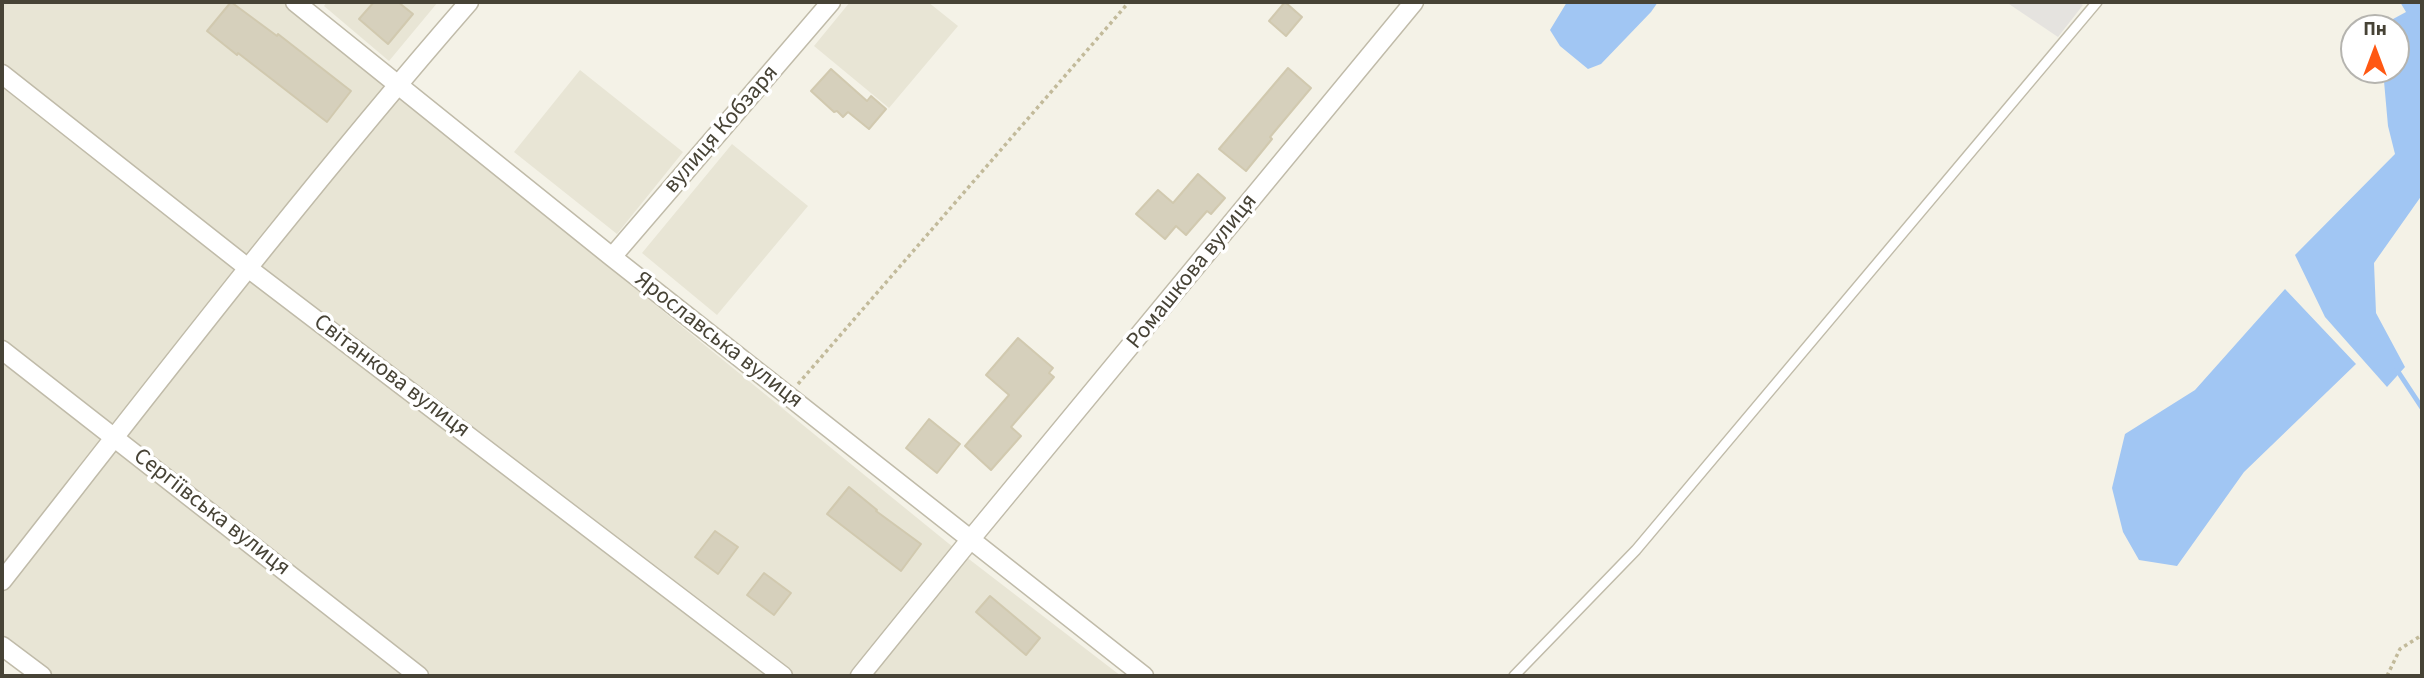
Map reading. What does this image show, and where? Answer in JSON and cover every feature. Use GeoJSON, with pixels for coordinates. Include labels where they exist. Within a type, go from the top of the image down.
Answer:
{"type":"FeatureCollection","features":[{"type":"Feature","properties":{"kind":"street","name":"Ярославська вулиця"},"geometry":{"type":"LineString","coordinates":[[295,2],[787,396],[1144,676]]}},
{"type":"Feature","properties":{"kind":"street"},"geometry":{"type":"LineString","coordinates":[[2,581],[248,268],[397,85],[469,2]]}},
{"type":"Feature","properties":{"kind":"street","name":"вулиця Кобзаря"},"geometry":{"type":"LineString","coordinates":[[612,257],[831,2]]}},
{"type":"Feature","properties":{"kind":"street","name":"Ромашкова вулиця"},"geometry":{"type":"LineString","coordinates":[[860,676],[1415,2]]}},
{"type":"Feature","properties":{"kind":"street","name":"Світанкова вулиця"},"geometry":{"type":"LineString","coordinates":[[2,74],[248,268],[783,676]]}},
{"type":"Feature","properties":{"kind":"street","name":"Сергіївська вулиця"},"geometry":{"type":"LineString","coordinates":[[2,350],[419,676]]}},
{"type":"Feature","properties":{"kind":"street"},"geometry":{"type":"LineString","coordinates":[[2,646],[42,676]]}},
{"type":"Feature","properties":{"kind":"lane"},"geometry":{"type":"LineString","coordinates":[[1514,676],[1636,550],[2097,2]]}},
{"type":"Feature","properties":{"kind":"path"},"geometry":{"type":"LineString","coordinates":[[787,396],[1129,2]]}},
{"type":"Feature","properties":{"kind":"path"},"geometry":{"type":"LineString","coordinates":[[2387,676],[2400,649],[2422,635]]}},
{"type":"Feature","properties":{"kind":"shaded area"},"geometry":{"type":"Polygon","coordinates":[[[2,2],[283,2],[948,543],[1121,676],[54,676],[2,637],[2,2]]]}},
{"type":"Feature","properties":{"kind":"shaded area"},"geometry":{"type":"Polygon","coordinates":[[[327,2],[438,2],[389,61],[324,6],[327,2]]]}},
{"type":"Feature","properties":{"kind":"shaded area"},"geometry":{"type":"Polygon","coordinates":[[[850,2],[928,2],[958,26],[889,108],[814,46],[850,2]]]}},
{"type":"Feature","properties":{"kind":"shaded area"},"geometry":{"type":"Polygon","coordinates":[[[2006,2],[2078,2],[2083,5],[2058,37],[2006,2]]]}},
{"type":"Feature","properties":{"kind":"shaded area"},"geometry":{"type":"Polygon","coordinates":[[[580,70],[683,152],[617,234],[514,152],[580,70]]]}},
{"type":"Feature","properties":{"kind":"shaded area"},"geometry":{"type":"Polygon","coordinates":[[[732,144],[808,206],[717,315],[642,253],[732,144]]]}},
{"type":"Feature","properties":{"kind":"water"},"geometry":{"type":"Polygon","coordinates":[[[1567,2],[1658,2],[1601,64],[1588,69],[1560,46],[1550,30],[1567,2]]]}},
{"type":"Feature","properties":{"kind":"water"},"geometry":{"type":"Polygon","coordinates":[[[2400,2],[2422,2],[2422,195],[2374,263],[2376,313],[2405,367],[2387,387],[2325,317],[2295,255],[2395,154],[2388,126],[2384,84],[2410,84],[2410,14],[2402,14],[2406,12],[2400,2]]]}},
{"type":"Feature","properties":{"kind":"water"},"geometry":{"type":"Polygon","coordinates":[[[2285,289],[2356,364],[2244,472],[2177,566],[2139,560],[2123,532],[2112,488],[2125,434],[2195,390],[2285,289]]]}},
{"type":"Feature","properties":{"kind":"building"},"geometry":{"type":"Polygon","coordinates":[[[231,2],[277,36],[278,34],[351,91],[327,122],[207,31],[231,2]]]}},
{"type":"Feature","properties":{"kind":"building"},"geometry":{"type":"Polygon","coordinates":[[[374,2],[398,2],[413,14],[388,44],[359,19],[374,2]]]}},
{"type":"Feature","properties":{"kind":"building"},"geometry":{"type":"Polygon","coordinates":[[[1285,2],[1302,17],[1286,36],[1269,21],[1285,2]]]}},
{"type":"Feature","properties":{"kind":"building"},"geometry":{"type":"Polygon","coordinates":[[[1288,68],[1311,88],[1246,171],[1219,149],[1288,68]]]}},
{"type":"Feature","properties":{"kind":"building"},"geometry":{"type":"Polygon","coordinates":[[[831,69],[867,101],[871,96],[886,109],[869,129],[848,112],[843,117],[837,111],[834,112],[811,91],[831,69]]]}},
{"type":"Feature","properties":{"kind":"building"},"geometry":{"type":"Polygon","coordinates":[[[1198,174],[1225,198],[1211,214],[1207,211],[1186,235],[1176,226],[1165,239],[1136,214],[1158,190],[1173,203],[1198,174]]]}},
{"type":"Feature","properties":{"kind":"building"},"geometry":{"type":"Polygon","coordinates":[[[1018,338],[1053,368],[1049,373],[1054,377],[1011,427],[1021,436],[991,470],[965,446],[1009,395],[986,375],[1018,338]]]}},
{"type":"Feature","properties":{"kind":"building"},"geometry":{"type":"Polygon","coordinates":[[[929,419],[960,444],[937,473],[906,448],[929,419]]]}},
{"type":"Feature","properties":{"kind":"building"},"geometry":{"type":"Polygon","coordinates":[[[849,487],[921,544],[901,571],[827,514],[849,487]]]}},
{"type":"Feature","properties":{"kind":"building"},"geometry":{"type":"Polygon","coordinates":[[[715,531],[738,547],[718,574],[695,557],[715,531]]]}},
{"type":"Feature","properties":{"kind":"building"},"geometry":{"type":"Polygon","coordinates":[[[764,573],[791,593],[774,615],[747,595],[764,573]]]}},
{"type":"Feature","properties":{"kind":"building"},"geometry":{"type":"Polygon","coordinates":[[[990,596],[1040,638],[1026,655],[976,612],[990,596]]]}},
{"type":"Feature","properties":{"kind":"waterway"},"geometry":{"type":"LineString","coordinates":[[2397,370],[2422,408]]}}]}
